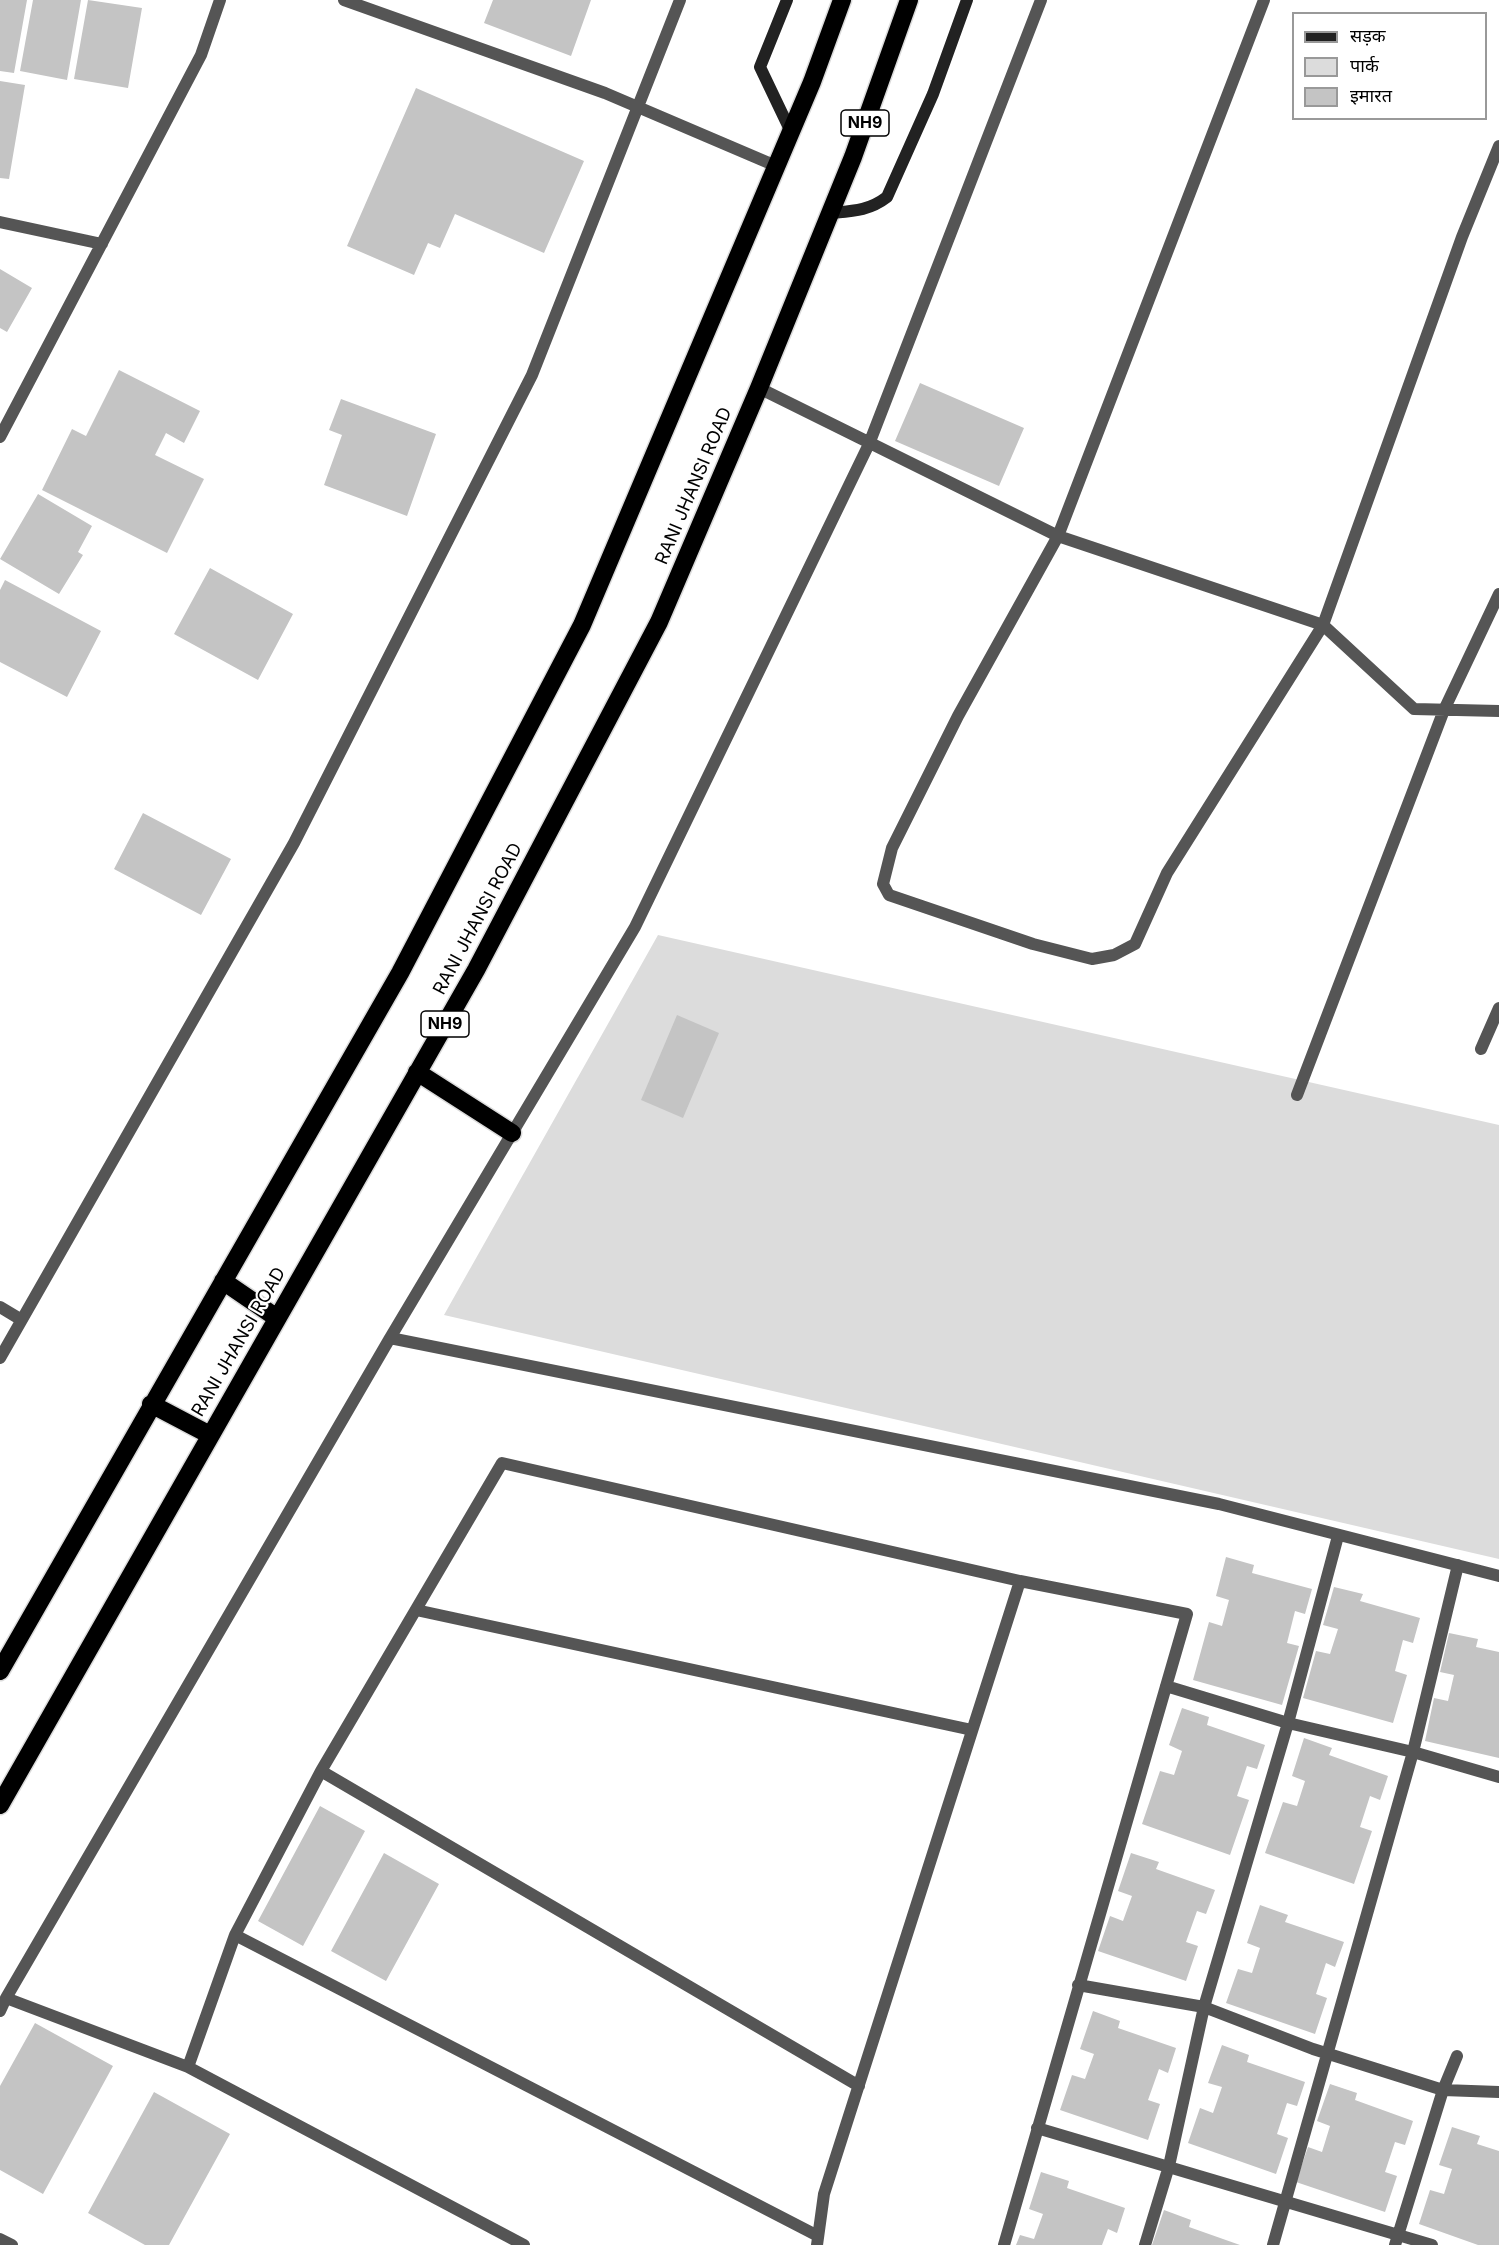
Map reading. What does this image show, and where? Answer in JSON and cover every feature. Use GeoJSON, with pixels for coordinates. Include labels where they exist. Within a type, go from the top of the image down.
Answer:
{"type":"FeatureCollection","features":[{"type":"Feature","properties":{"kind":"highway","name":"NH9"},"geometry":{"type":"LineString","coordinates":[[830,213],[909,0]]}},
{"type":"Feature","properties":{"kind":"highway"},"geometry":{"type":"LineString","coordinates":[[0,1671],[400,972],[582,625],[812,82],[841,2]]}},
{"type":"Feature","properties":{"kind":"highway","name":"RANI JHANSI ROAD"},"geometry":{"type":"LineString","coordinates":[[0,1805],[476,970],[658,622],[759,388],[830,213]]}},
{"type":"Feature","properties":{"kind":"highway"},"geometry":{"type":"LineString","coordinates":[[417,1072],[512,1133]]}},
{"type":"Feature","properties":{"kind":"highway"},"geometry":{"type":"LineString","coordinates":[[224,1281],[278,1318]]}},
{"type":"Feature","properties":{"kind":"highway"},"geometry":{"type":"LineString","coordinates":[[151,1404],[210,1435]]}},
{"type":"Feature","properties":{"kind":"main road"},"geometry":{"type":"LineString","coordinates":[[787,0],[760,67],[791,132]]}},
{"type":"Feature","properties":{"kind":"main road"},"geometry":{"type":"LineString","coordinates":[[830,213],[863,210],[877,205],[887,197],[933,94],[967,0]]}},
{"type":"Feature","properties":{"kind":"street"},"geometry":{"type":"LineString","coordinates":[[0,437],[201,55],[220,0]]}},
{"type":"Feature","properties":{"kind":"street"},"geometry":{"type":"LineString","coordinates":[[344,0],[637,106],[776,166]]}},
{"type":"Feature","properties":{"kind":"street"},"geometry":{"type":"LineString","coordinates":[[0,1358],[20,1319],[294,843],[532,375],[680,0]]}},
{"type":"Feature","properties":{"kind":"street"},"geometry":{"type":"LineString","coordinates":[[0,2011],[390,1338],[635,927],[869,444],[1041,0]]}},
{"type":"Feature","properties":{"kind":"street"},"geometry":{"type":"LineString","coordinates":[[1264,0],[1058,536],[958,716],[892,848],[883,884],[889,895],[1033,944],[1092,959],[1114,955],[1135,944],[1167,873],[1323,625],[1462,237],[1499,146]]}},
{"type":"Feature","properties":{"kind":"street"},"geometry":{"type":"LineString","coordinates":[[0,222],[102,244]]}},
{"type":"Feature","properties":{"kind":"street"},"geometry":{"type":"LineString","coordinates":[[759,388],[1058,536],[1323,625],[1414,710],[1499,711]]}},
{"type":"Feature","properties":{"kind":"street"},"geometry":{"type":"LineString","coordinates":[[1297,1095],[1444,710],[1499,594]]}},
{"type":"Feature","properties":{"kind":"street"},"geometry":{"type":"LineString","coordinates":[[1481,1048],[1499,1008]]}},
{"type":"Feature","properties":{"kind":"street"},"geometry":{"type":"LineString","coordinates":[[0,1307],[20,1319]]}},
{"type":"Feature","properties":{"kind":"street"},"geometry":{"type":"LineString","coordinates":[[390,1338],[1219,1504],[1499,1576]]}},
{"type":"Feature","properties":{"kind":"street"},"geometry":{"type":"LineString","coordinates":[[188,2067],[235,1935],[321,1771],[502,1463],[1020,1581],[1187,1614],[1004,2245]]}},
{"type":"Feature","properties":{"kind":"street"},"geometry":{"type":"LineString","coordinates":[[1145,2245],[1169,2166],[1204,2007],[1288,1723],[1338,1536]]}},
{"type":"Feature","properties":{"kind":"street"},"geometry":{"type":"LineString","coordinates":[[1273,2245],[1283,2201],[1413,1752],[1458,1565]]}},
{"type":"Feature","properties":{"kind":"street"},"geometry":{"type":"LineString","coordinates":[[235,1935],[818,2240],[824,2194],[1020,1581]]}},
{"type":"Feature","properties":{"kind":"street"},"geometry":{"type":"LineString","coordinates":[[416,1610],[972,1730]]}},
{"type":"Feature","properties":{"kind":"street"},"geometry":{"type":"LineString","coordinates":[[1166,1686],[1288,1723],[1413,1752],[1499,1777]]}},
{"type":"Feature","properties":{"kind":"street"},"geometry":{"type":"LineString","coordinates":[[321,1771],[859,2086]]}},
{"type":"Feature","properties":{"kind":"street"},"geometry":{"type":"LineString","coordinates":[[1078,1985],[1204,2007],[1327,2052],[1443,2090],[1499,2092]]}},
{"type":"Feature","properties":{"kind":"street"},"geometry":{"type":"LineString","coordinates":[[6,1998],[188,2067],[524,2245]]}},
{"type":"Feature","properties":{"kind":"street"},"geometry":{"type":"LineString","coordinates":[[1397,2240],[1443,2090],[1457,2056]]}},
{"type":"Feature","properties":{"kind":"street"},"geometry":{"type":"LineString","coordinates":[[1037,2127],[1283,2201],[1397,2240],[1432,2245]]}},
{"type":"Feature","properties":{"kind":"street"},"geometry":{"type":"LineString","coordinates":[[0,2239],[12,2245]]}},
{"type":"Feature","properties":{"kind":"green space"},"geometry":{"type":"Polygon","coordinates":[[[658,935],[1499,1125],[1499,1559],[444,1315],[658,935]]]}},
{"type":"Feature","properties":{"kind":"building"},"geometry":{"type":"Polygon","coordinates":[[[0,0],[27,0],[14,73],[0,71],[0,0]]]}},
{"type":"Feature","properties":{"kind":"building"},"geometry":{"type":"Polygon","coordinates":[[[33,0],[81,0],[67,80],[20,71],[33,0]]]}},
{"type":"Feature","properties":{"kind":"building"},"geometry":{"type":"Polygon","coordinates":[[[88,0],[142,8],[128,88],[74,79],[88,0]]]}},
{"type":"Feature","properties":{"kind":"building"},"geometry":{"type":"Polygon","coordinates":[[[493,0],[591,0],[571,56],[484,23],[493,0]]]}},
{"type":"Feature","properties":{"kind":"building"},"geometry":{"type":"Polygon","coordinates":[[[0,81],[25,85],[9,179],[0,178],[0,81]]]}},
{"type":"Feature","properties":{"kind":"building"},"geometry":{"type":"Polygon","coordinates":[[[416,88],[584,161],[544,253],[455,214],[440,248],[428,243],[414,275],[347,246],[416,88]]]}},
{"type":"Feature","properties":{"kind":"building"},"geometry":{"type":"Polygon","coordinates":[[[0,269],[32,288],[7,332],[0,328],[0,269]]]}},
{"type":"Feature","properties":{"kind":"building"},"geometry":{"type":"Polygon","coordinates":[[[119,370],[200,411],[184,443],[166,433],[155,455],[204,479],[167,553],[42,490],[72,429],[86,436],[119,370]]]}},
{"type":"Feature","properties":{"kind":"building"},"geometry":{"type":"Polygon","coordinates":[[[920,383],[1024,428],[999,486],[895,441],[920,383]]]}},
{"type":"Feature","properties":{"kind":"building"},"geometry":{"type":"Polygon","coordinates":[[[341,399],[436,434],[407,516],[324,485],[342,435],[329,430],[341,399]]]}},
{"type":"Feature","properties":{"kind":"building"},"geometry":{"type":"Polygon","coordinates":[[[38,494],[92,526],[78,552],[83,555],[59,594],[0,559],[38,494]]]}},
{"type":"Feature","properties":{"kind":"building"},"geometry":{"type":"Polygon","coordinates":[[[210,568],[293,614],[258,680],[174,634],[210,568]]]}},
{"type":"Feature","properties":{"kind":"building"},"geometry":{"type":"Polygon","coordinates":[[[5,580],[101,631],[67,697],[0,662],[0,590],[5,580]]]}},
{"type":"Feature","properties":{"kind":"building"},"geometry":{"type":"Polygon","coordinates":[[[143,813],[231,859],[201,915],[114,869],[143,813]]]}},
{"type":"Feature","properties":{"kind":"building"},"geometry":{"type":"Polygon","coordinates":[[[677,1015],[719,1033],[683,1118],[641,1100],[677,1015]]]}},
{"type":"Feature","properties":{"kind":"building"},"geometry":{"type":"Polygon","coordinates":[[[1226,1557],[1254,1565],[1252,1573],[1312,1589],[1305,1614],[1295,1611],[1287,1643],[1299,1646],[1282,1705],[1193,1680],[1209,1622],[1222,1626],[1229,1600],[1216,1596],[1226,1557]]]}},
{"type":"Feature","properties":{"kind":"building"},"geometry":{"type":"Polygon","coordinates":[[[1334,1587],[1363,1594],[1360,1601],[1420,1618],[1413,1643],[1403,1640],[1395,1671],[1407,1675],[1393,1723],[1303,1698],[1316,1651],[1330,1654],[1338,1629],[1323,1625],[1334,1587]]]}},
{"type":"Feature","properties":{"kind":"building"},"geometry":{"type":"Polygon","coordinates":[[[1449,1633],[1478,1639],[1476,1647],[1499,1652],[1499,1758],[1425,1741],[1434,1698],[1448,1701],[1454,1675],[1440,1672],[1449,1633]]]}},
{"type":"Feature","properties":{"kind":"building"},"geometry":{"type":"Polygon","coordinates":[[[1182,1708],[1209,1717],[1207,1725],[1265,1745],[1257,1769],[1247,1766],[1237,1796],[1249,1800],[1230,1855],[1142,1824],[1160,1771],[1174,1775],[1182,1751],[1169,1745],[1182,1708]]]}},
{"type":"Feature","properties":{"kind":"building"},"geometry":{"type":"Polygon","coordinates":[[[1304,1738],[1332,1748],[1329,1755],[1388,1776],[1380,1800],[1370,1796],[1360,1827],[1372,1831],[1354,1884],[1265,1853],[1283,1802],[1297,1806],[1305,1781],[1292,1776],[1304,1738]]]}},
{"type":"Feature","properties":{"kind":"building"},"geometry":{"type":"Polygon","coordinates":[[[320,1806],[365,1831],[303,1946],[258,1921],[320,1806]]]}},
{"type":"Feature","properties":{"kind":"building"},"geometry":{"type":"Polygon","coordinates":[[[384,1853],[439,1884],[386,1981],[331,1951],[384,1853]]]}},
{"type":"Feature","properties":{"kind":"building"},"geometry":{"type":"Polygon","coordinates":[[[1131,1853],[1159,1862],[1156,1869],[1215,1890],[1206,1914],[1197,1911],[1186,1942],[1198,1946],[1186,1981],[1098,1951],[1110,1916],[1123,1921],[1132,1896],[1118,1891],[1131,1853]]]}},
{"type":"Feature","properties":{"kind":"building"},"geometry":{"type":"Polygon","coordinates":[[[1260,1905],[1288,1915],[1285,1922],[1344,1942],[1335,1967],[1326,1963],[1316,1994],[1327,1998],[1315,2034],[1226,2003],[1238,1969],[1252,1973],[1260,1948],[1247,1943],[1260,1905]]]}},
{"type":"Feature","properties":{"kind":"building"},"geometry":{"type":"Polygon","coordinates":[[[1093,2011],[1120,2021],[1118,2028],[1176,2048],[1168,2073],[1159,2069],[1148,2100],[1160,2104],[1148,2140],[1060,2110],[1072,2075],[1085,2079],[1094,2054],[1080,2049],[1093,2011]]]}},
{"type":"Feature","properties":{"kind":"building"},"geometry":{"type":"Polygon","coordinates":[[[35,2023],[113,2066],[43,2194],[0,2170],[0,2086],[35,2023]]]}},
{"type":"Feature","properties":{"kind":"building"},"geometry":{"type":"Polygon","coordinates":[[[1222,2045],[1249,2055],[1247,2062],[1305,2082],[1297,2106],[1287,2103],[1277,2134],[1288,2138],[1276,2174],[1188,2143],[1200,2108],[1213,2113],[1222,2087],[1208,2083],[1222,2045]]]}},
{"type":"Feature","properties":{"kind":"building"},"geometry":{"type":"Polygon","coordinates":[[[1330,2084],[1357,2093],[1355,2100],[1413,2121],[1405,2145],[1395,2142],[1385,2172],[1397,2176],[1385,2212],[1296,2182],[1308,2147],[1322,2152],[1330,2126],[1317,2121],[1330,2084]]]}},
{"type":"Feature","properties":{"kind":"building"},"geometry":{"type":"Polygon","coordinates":[[[154,2092],[230,2134],[169,2245],[145,2245],[88,2213],[154,2092]]]}},
{"type":"Feature","properties":{"kind":"building"},"geometry":{"type":"Polygon","coordinates":[[[1452,2127],[1480,2136],[1477,2144],[1499,2151],[1499,2245],[1478,2245],[1419,2224],[1430,2190],[1444,2194],[1452,2169],[1439,2165],[1452,2127]]]}},
{"type":"Feature","properties":{"kind":"building"},"geometry":{"type":"Polygon","coordinates":[[[1041,2172],[1069,2181],[1067,2188],[1125,2208],[1117,2233],[1108,2229],[1102,2245],[1016,2245],[1020,2235],[1034,2239],[1043,2214],[1029,2209],[1041,2172]]]}},
{"type":"Feature","properties":{"kind":"building"},"geometry":{"type":"Polygon","coordinates":[[[1164,2210],[1191,2220],[1189,2227],[1240,2245],[1152,2245],[1164,2210]]]}}]}
